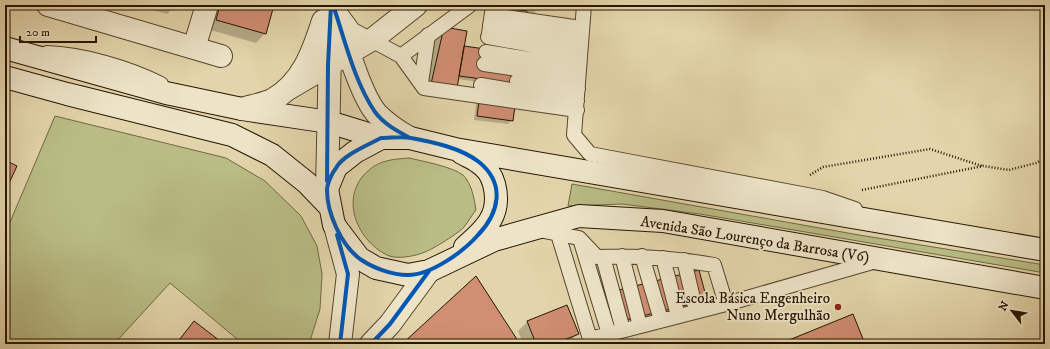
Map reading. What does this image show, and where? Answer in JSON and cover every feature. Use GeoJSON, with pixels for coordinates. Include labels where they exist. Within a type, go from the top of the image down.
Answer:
{"type":"FeatureCollection","features":[{"type":"Feature","properties":{"kind":"main road"},"geometry":{"type":"LineString","coordinates":[[48,5],[221,56]]}},
{"type":"Feature","properties":{"kind":"main road"},"geometry":{"type":"LineString","coordinates":[[194,48],[207,5]]}},
{"type":"Feature","properties":{"kind":"main road"},"geometry":{"type":"LineString","coordinates":[[332,5],[362,87],[376,112],[391,127],[410,138]]}},
{"type":"Feature","properties":{"kind":"main road"},"geometry":{"type":"LineString","coordinates":[[332,5],[328,65],[331,207],[348,274],[340,344]]}},
{"type":"Feature","properties":{"kind":"main road"},"geometry":{"type":"LineString","coordinates":[[288,89],[308,63],[332,5]]}},
{"type":"Feature","properties":{"kind":"main road"},"geometry":{"type":"LineString","coordinates":[[242,109],[271,100],[350,53],[373,39],[416,5]]}},
{"type":"Feature","properties":{"kind":"main road","name":"Avenida São Lourenço da Barrosa (V6)"},"geometry":{"type":"LineString","coordinates":[[12,50],[188,97],[242,109],[329,122],[381,138],[410,138],[455,150],[893,223],[1045,250]]}},
{"type":"Feature","properties":{"kind":"main road","name":"Avenida São Lourenço da Barrosa (V6)"},"geometry":{"type":"LineString","coordinates":[[5,77],[232,135],[272,155],[307,183],[331,207],[359,258],[376,268],[408,275],[438,266],[494,240],[579,216],[663,221],[1045,288]]}},
{"type":"Feature","properties":{"kind":"main road","name":"Avenida São Lourenço da Barrosa (V6)"},"geometry":{"type":"LineString","coordinates":[[331,207],[336,167],[355,152],[381,138]]}},
{"type":"Feature","properties":{"kind":"main road","name":"Avenida São Lourenço da Barrosa (V6)"},"geometry":{"type":"LineString","coordinates":[[438,266],[478,236],[492,219],[497,206],[497,194],[492,177],[479,162],[455,150]]}},
{"type":"Feature","properties":{"kind":"main road"},"geometry":{"type":"LineString","coordinates":[[371,344],[390,324],[438,266]]}},
{"type":"Feature","properties":{"kind":"lane"},"geometry":{"type":"LineString","coordinates":[[332,5],[353,30],[373,39],[401,56],[424,88],[483,74],[579,71]]}},
{"type":"Feature","properties":{"kind":"lane"},"geometry":{"type":"LineString","coordinates":[[401,56],[470,5]]}},
{"type":"Feature","properties":{"kind":"lane"},"geometry":{"type":"LineString","coordinates":[[584,5],[574,135],[590,154],[823,198],[893,223]]}},
{"type":"Feature","properties":{"kind":"lane"},"geometry":{"type":"LineString","coordinates":[[491,20],[579,71]]}},
{"type":"Feature","properties":{"kind":"lane"},"geometry":{"type":"LineString","coordinates":[[491,20],[579,71]]}},
{"type":"Feature","properties":{"kind":"lane"},"geometry":{"type":"LineString","coordinates":[[483,74],[491,20]]}},
{"type":"Feature","properties":{"kind":"lane"},"geometry":{"type":"LineString","coordinates":[[421,83],[428,35]]}},
{"type":"Feature","properties":{"kind":"lane"},"geometry":{"type":"LineString","coordinates":[[483,74],[579,71]]}},
{"type":"Feature","properties":{"kind":"lane"},"geometry":{"type":"LineString","coordinates":[[483,74],[579,71]]}},
{"type":"Feature","properties":{"kind":"lane"},"geometry":{"type":"LineString","coordinates":[[533,229],[579,238],[597,257],[642,256],[684,260],[714,265],[726,304]]}},
{"type":"Feature","properties":{"kind":"lane"},"geometry":{"type":"LineString","coordinates":[[558,234],[590,338],[726,304],[882,259]]}},
{"type":"Feature","properties":{"kind":"lane"},"geometry":{"type":"LineString","coordinates":[[579,238],[608,334]]}},
{"type":"Feature","properties":{"kind":"lane"},"geometry":{"type":"LineString","coordinates":[[622,256],[640,326]]}},
{"type":"Feature","properties":{"kind":"lane"},"geometry":{"type":"LineString","coordinates":[[642,256],[661,320]]}},
{"type":"Feature","properties":{"kind":"lane"},"geometry":{"type":"LineString","coordinates":[[603,257],[623,330]]}},
{"type":"Feature","properties":{"kind":"lane"},"geometry":{"type":"LineString","coordinates":[[663,258],[678,316]]}},
{"type":"Feature","properties":{"kind":"lane"},"geometry":{"type":"LineString","coordinates":[[684,260],[696,311]]}},
{"type":"Feature","properties":{"kind":"path"},"geometry":{"type":"LineString","coordinates":[[804,179],[824,167],[930,149],[983,166],[1009,170],[1036,163],[1045,158]]}},
{"type":"Feature","properties":{"kind":"path"},"geometry":{"type":"LineString","coordinates":[[859,190],[983,166]]}},
{"type":"Feature","properties":{"kind":"green space"},"geometry":{"type":"Polygon","coordinates":[[[55,116],[226,158],[265,181],[301,216],[317,246],[322,274],[320,309],[309,344],[243,344],[170,283],[114,344],[5,344],[5,234],[55,116]]]}},
{"type":"Feature","properties":{"kind":"green space"},"geometry":{"type":"Polygon","coordinates":[[[409,158],[445,167],[463,175],[471,187],[476,210],[461,230],[434,248],[411,256],[395,257],[387,255],[376,248],[366,238],[359,228],[353,204],[355,192],[360,180],[369,170],[378,164],[388,161],[409,158]]]}},
{"type":"Feature","properties":{"kind":"green space"},"geometry":{"type":"Polygon","coordinates":[[[572,184],[859,235],[1045,265],[1045,273],[700,214],[622,204],[568,206],[572,184]]]}},
{"type":"Feature","properties":{"kind":"building"},"geometry":{"type":"Polygon","coordinates":[[[220,5],[274,5],[266,34],[216,20],[220,5]]]}},
{"type":"Feature","properties":{"kind":"building"},"geometry":{"type":"Polygon","coordinates":[[[509,5],[540,5],[539,10],[509,5]]]}},
{"type":"Feature","properties":{"kind":"building"},"geometry":{"type":"Polygon","coordinates":[[[494,7],[527,11],[513,121],[477,116],[482,79],[459,76],[464,46],[485,49],[494,7]]]}},
{"type":"Feature","properties":{"kind":"building"},"geometry":{"type":"Polygon","coordinates":[[[444,27],[467,31],[457,88],[431,84],[444,27]]]}},
{"type":"Feature","properties":{"kind":"building"},"geometry":{"type":"Polygon","coordinates":[[[5,160],[17,166],[5,192],[5,160]]]}},
{"type":"Feature","properties":{"kind":"building"},"geometry":{"type":"Polygon","coordinates":[[[699,270],[707,300],[614,323],[607,293],[699,270]]]}},
{"type":"Feature","properties":{"kind":"building"},"geometry":{"type":"Polygon","coordinates":[[[476,276],[520,344],[402,344],[476,276]]]}},
{"type":"Feature","properties":{"kind":"building"},"geometry":{"type":"Polygon","coordinates":[[[567,305],[579,334],[554,344],[536,344],[527,321],[567,305]]]}},
{"type":"Feature","properties":{"kind":"building"},"geometry":{"type":"Polygon","coordinates":[[[853,314],[865,344],[791,344],[789,340],[853,314]]]}},
{"type":"Feature","properties":{"kind":"building"},"geometry":{"type":"Polygon","coordinates":[[[194,321],[224,344],[176,344],[194,321]]]}},
{"type":"Feature","properties":{"kind":"cycle path"},"geometry":{"type":"LineString","coordinates":[[327,181],[328,65],[331,5]]}},
{"type":"Feature","properties":{"kind":"cycle path"},"geometry":{"type":"LineString","coordinates":[[333,5],[356,74],[368,100],[382,120],[410,138]]}},
{"type":"Feature","properties":{"kind":"cycle path"},"geometry":{"type":"LineString","coordinates":[[408,137],[455,149],[479,162],[488,171],[493,180],[496,189],[495,208],[485,226],[472,242],[446,261],[427,271],[417,274],[402,275],[377,268],[365,262],[353,253],[347,246],[332,218],[329,209],[327,188],[339,163],[363,147],[381,138],[408,137]]}},
{"type":"Feature","properties":{"kind":"cycle path"},"geometry":{"type":"LineString","coordinates":[[337,235],[348,274],[340,344]]}},
{"type":"Feature","properties":{"kind":"cycle path"},"geometry":{"type":"LineString","coordinates":[[371,344],[390,324],[429,271]]}},
{"type":"Feature","properties":{"kind":"place","name":"Escola Básica Engenheiro Nuno Mergulhão"},"geometry":{"type":"Point","coordinates":[838,307]}}]}
